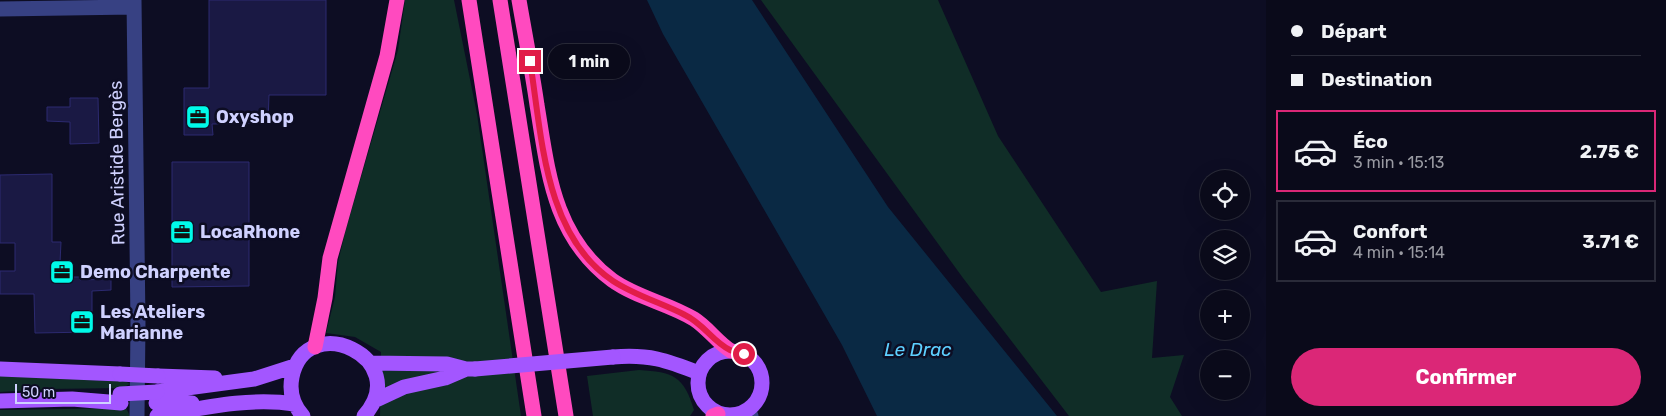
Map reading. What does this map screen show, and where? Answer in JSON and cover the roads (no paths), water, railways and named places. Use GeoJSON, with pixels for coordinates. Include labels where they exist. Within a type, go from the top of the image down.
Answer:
{"type":"FeatureCollection","features":[{"type":"Feature","properties":{"kind":"highway"},"geometry":{"type":"LineString","coordinates":[[315,348],[326,298],[330,258],[387,56],[397,0]]}},
{"type":"Feature","properties":{"kind":"highway"},"geometry":{"type":"LineString","coordinates":[[469,0],[534,416]]}},
{"type":"Feature","properties":{"kind":"highway"},"geometry":{"type":"LineString","coordinates":[[500,0],[566,416]]}},
{"type":"Feature","properties":{"kind":"highway"},"geometry":{"type":"LineString","coordinates":[[519,0],[552,188],[561,216],[572,236],[589,259],[612,280],[647,299],[694,320],[719,343],[731,351]]}},
{"type":"Feature","properties":{"kind":"main road"},"geometry":{"type":"LineString","coordinates":[[299,410],[291,385],[296,366],[304,355],[315,348],[330,343],[345,345],[359,352],[370,363],[376,382],[374,401],[364,416]]}},
{"type":"Feature","properties":{"kind":"main road"},"geometry":{"type":"LineString","coordinates":[[731,351],[750,358],[761,374],[760,394],[750,413],[734,416],[716,415],[700,397],[698,389],[699,373],[711,357],[731,351]]}},
{"type":"Feature","properties":{"kind":"main road"},"geometry":{"type":"LineString","coordinates":[[374,401],[404,387],[446,378],[470,369],[646,356],[671,362],[699,373]]}},
{"type":"Feature","properties":{"kind":"main road"},"geometry":{"type":"LineString","coordinates":[[370,363],[447,364],[470,369]]}},
{"type":"Feature","properties":{"kind":"main road"},"geometry":{"type":"LineString","coordinates":[[157,403],[254,379],[296,366]]}},
{"type":"Feature","properties":{"kind":"main road"},"geometry":{"type":"LineString","coordinates":[[0,369],[254,379]]}},
{"type":"Feature","properties":{"kind":"main road"},"geometry":{"type":"LineString","coordinates":[[0,401],[121,398],[157,403],[227,404],[271,401],[299,410]]}},
{"type":"Feature","properties":{"kind":"street"},"geometry":{"type":"LineString","coordinates":[[0,9],[134,4]]}},
{"type":"Feature","properties":{"kind":"street","name":"Rue Aristide Bergès"},"geometry":{"type":"LineString","coordinates":[[134,4],[137,416]]}},
{"type":"Feature","properties":{"kind":"water","name":"Le Drac"},"geometry":{"type":"Polygon","coordinates":[[[647,0],[752,0],[888,207],[1057,416],[877,416],[842,345],[663,34],[647,0]]]}},
{"type":"Feature","properties":{"kind":"place","name":"Oxyshop"},"geometry":{"type":"Point","coordinates":[198,117]}},
{"type":"Feature","properties":{"kind":"place","name":"LocaRhone"},"geometry":{"type":"Point","coordinates":[182,232]}},
{"type":"Feature","properties":{"kind":"place","name":"Demo Charpente"},"geometry":{"type":"Point","coordinates":[62,272]}},
{"type":"Feature","properties":{"kind":"place","name":"Les Ateliers Marianne"},"geometry":{"type":"Point","coordinates":[82,322]}}]}
